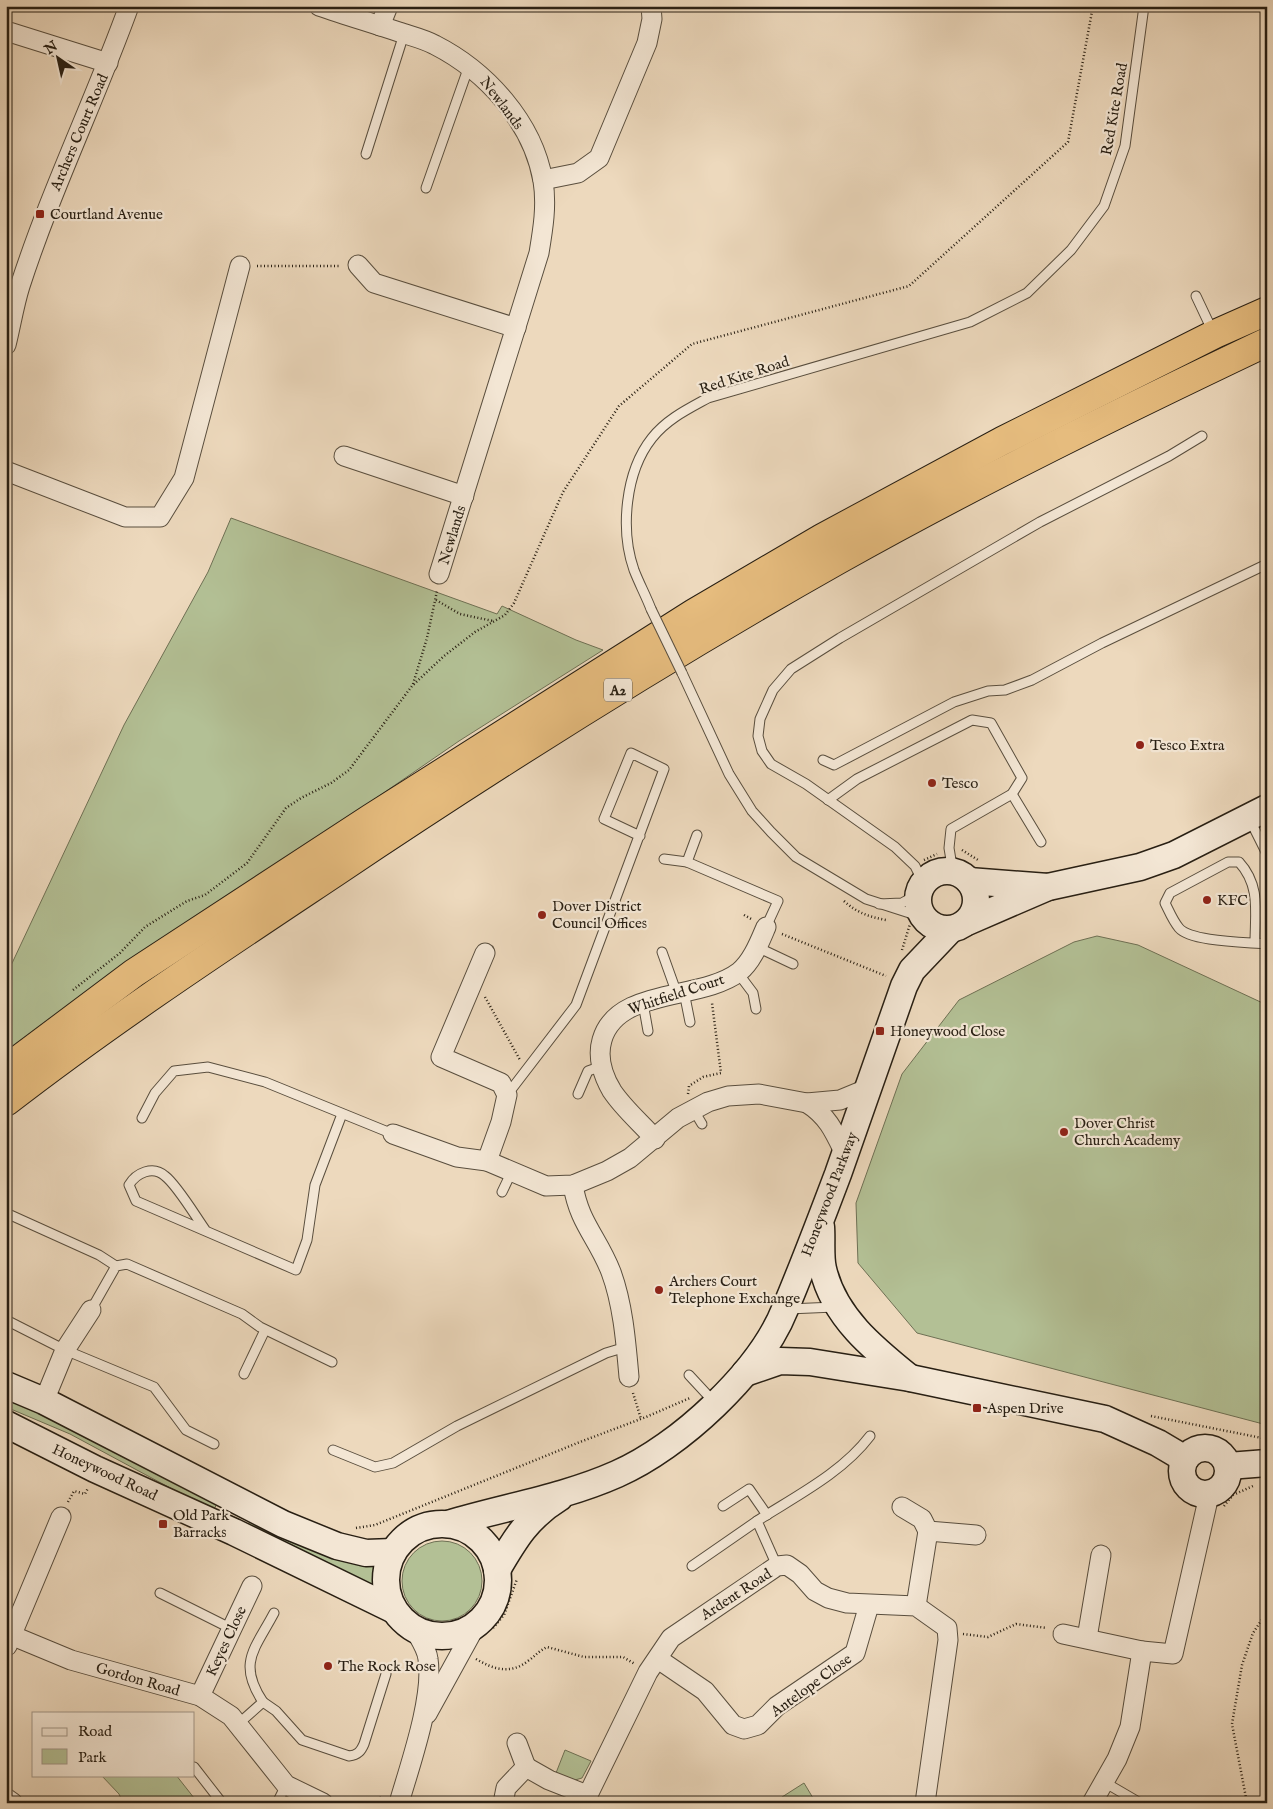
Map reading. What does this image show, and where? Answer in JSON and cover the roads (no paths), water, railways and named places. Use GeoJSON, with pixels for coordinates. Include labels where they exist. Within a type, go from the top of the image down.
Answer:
{"type":"FeatureCollection","features":[{"type":"Feature","properties":{"kind":"highway","name":"A2"},"geometry":{"type":"LineString","coordinates":[[6,1069],[134,973],[379,813],[694,613],[822,538],[1002,441],[1215,334],[1267,310]]}},
{"type":"Feature","properties":{"kind":"highway","name":"A2"},"geometry":{"type":"LineString","coordinates":[[6,1102],[148,997],[385,839],[589,708],[711,634],[840,559],[1016,465],[1267,342]]}},
{"type":"Feature","properties":{"kind":"street","name":"Archers Court Road"},"geometry":{"type":"LineString","coordinates":[[6,345],[20,287],[57,184],[108,63],[129,6]]}},
{"type":"Feature","properties":{"kind":"street","name":"Newlands"},"geometry":{"type":"LineString","coordinates":[[319,6],[433,44],[484,76],[518,120],[533,148],[543,180],[544,226],[539,253],[439,574]]}},
{"type":"Feature","properties":{"kind":"street"},"geometry":{"type":"LineString","coordinates":[[380,26],[388,6]]}},
{"type":"Feature","properties":{"kind":"street"},"geometry":{"type":"LineString","coordinates":[[543,180],[578,173],[599,158],[648,43],[652,20],[651,6]]}},
{"type":"Feature","properties":{"kind":"street"},"geometry":{"type":"LineString","coordinates":[[6,31],[108,63]]}},
{"type":"Feature","properties":{"kind":"street"},"geometry":{"type":"LineString","coordinates":[[6,471],[125,518],[160,517],[184,478],[240,266]]}},
{"type":"Feature","properties":{"kind":"street"},"geometry":{"type":"LineString","coordinates":[[358,266],[374,283],[516,328]]}},
{"type":"Feature","properties":{"kind":"street","name":"Newlands"},"geometry":{"type":"LineString","coordinates":[[344,456],[464,496]]}},
{"type":"Feature","properties":{"kind":"street","name":"Honeywood Parkway"},"geometry":{"type":"LineString","coordinates":[[903,967],[959,926],[1048,887],[1140,867],[1174,855],[1258,813]]}},
{"type":"Feature","properties":{"kind":"street"},"geometry":{"type":"LineString","coordinates":[[944,870],[961,876],[977,900],[972,915],[959,926],[934,927],[916,920],[919,891],[928,877],[944,870]]}},
{"type":"Feature","properties":{"kind":"street","name":"Honeywood Parkway"},"geometry":{"type":"LineString","coordinates":[[961,876],[1048,887]]}},
{"type":"Feature","properties":{"kind":"street","name":"Honeywood Parkway"},"geometry":{"type":"LineString","coordinates":[[448,1524],[500,1508],[566,1493],[617,1474],[644,1460],[675,1439],[716,1404],[745,1373],[785,1310],[821,1219],[904,986],[903,967],[916,920]]}},
{"type":"Feature","properties":{"kind":"street","name":"Whitfield Court"},"geometry":{"type":"LineString","coordinates":[[655,1139],[613,1092],[602,1066],[601,1045],[610,1023],[620,1012],[643,1003],[709,985],[738,973],[757,947],[766,927]]}},
{"type":"Feature","properties":{"kind":"street"},"geometry":{"type":"LineString","coordinates":[[484,953],[441,1057],[504,1089],[501,1122],[487,1161]]}},
{"type":"Feature","properties":{"kind":"street"},"geometry":{"type":"LineString","coordinates":[[393,1134],[457,1157],[487,1161],[546,1186],[574,1185],[607,1171],[695,1109],[728,1096],[759,1094],[807,1103],[840,1100],[869,1088]]}},
{"type":"Feature","properties":{"kind":"street"},"geometry":{"type":"LineString","coordinates":[[807,1103],[832,1124],[845,1154]]}},
{"type":"Feature","properties":{"kind":"street"},"geometry":{"type":"LineString","coordinates":[[574,1185],[576,1204],[583,1221],[601,1248],[612,1274],[626,1347],[629,1377]]}},
{"type":"Feature","properties":{"kind":"street"},"geometry":{"type":"LineString","coordinates":[[821,1219],[823,1269],[838,1307],[850,1324],[888,1361],[910,1378]]}},
{"type":"Feature","properties":{"kind":"street"},"geometry":{"type":"LineString","coordinates":[[44,1401],[65,1350],[91,1310]]}},
{"type":"Feature","properties":{"kind":"street"},"geometry":{"type":"LineString","coordinates":[[745,1373],[780,1361],[810,1362],[910,1378],[1105,1419],[1158,1443],[1185,1459]]}},
{"type":"Feature","properties":{"kind":"street"},"geometry":{"type":"LineString","coordinates":[[6,1385],[44,1401],[282,1524],[337,1546],[366,1553],[393,1552]]}},
{"type":"Feature","properties":{"kind":"street","name":"Honeywood Road"},"geometry":{"type":"LineString","coordinates":[[6,1424],[95,1469],[234,1532],[394,1610]]}},
{"type":"Feature","properties":{"kind":"street"},"geometry":{"type":"LineString","coordinates":[[1063,1634],[1142,1651],[1173,1654],[1207,1504],[1215,1500],[1228,1473],[1228,1466],[1220,1453],[1213,1449],[1197,1449],[1185,1459],[1182,1473],[1188,1486],[1215,1500]]}},
{"type":"Feature","properties":{"kind":"street"},"geometry":{"type":"LineString","coordinates":[[1228,1466],[1264,1473]]}},
{"type":"Feature","properties":{"kind":"street","name":"Honeywood Parkway"},"geometry":{"type":"LineString","coordinates":[[497,1570],[523,1527],[544,1508],[566,1493]]}},
{"type":"Feature","properties":{"kind":"street"},"geometry":{"type":"LineString","coordinates":[[902,1507],[922,1519],[928,1530],[916,1606],[947,1628],[948,1640],[925,1803]]}},
{"type":"Feature","properties":{"kind":"street"},"geometry":{"type":"LineString","coordinates":[[8,1639],[61,1517]]}},
{"type":"Feature","properties":{"kind":"street"},"geometry":{"type":"LineString","coordinates":[[432,1524],[448,1524],[462,1527],[475,1534],[493,1556],[497,1570],[498,1586],[494,1601],[487,1614],[476,1625],[462,1633],[446,1636],[430,1636],[403,1622],[387,1596],[385,1581],[387,1566],[393,1552],[403,1539],[416,1530],[432,1524]]}},
{"type":"Feature","properties":{"kind":"street"},"geometry":{"type":"LineString","coordinates":[[928,1530],[976,1535]]}},
{"type":"Feature","properties":{"kind":"street"},"geometry":{"type":"LineString","coordinates":[[1087,1638],[1101,1555]]}},
{"type":"Feature","properties":{"kind":"street","name":"Ardent Road"},"geometry":{"type":"LineString","coordinates":[[585,1799],[653,1665],[671,1638],[778,1566],[787,1565],[800,1574],[815,1591],[828,1598],[847,1603],[869,1605],[916,1606]]}},
{"type":"Feature","properties":{"kind":"street","name":"Keyes Close"},"geometry":{"type":"LineString","coordinates":[[200,1696],[252,1586]]}},
{"type":"Feature","properties":{"kind":"street","name":"Antelope Close"},"geometry":{"type":"LineString","coordinates":[[653,1665],[705,1691],[733,1726],[744,1729],[758,1725],[777,1706],[855,1653],[869,1605]]}},
{"type":"Feature","properties":{"kind":"street"},"geometry":{"type":"LineString","coordinates":[[421,1726],[476,1625]]}},
{"type":"Feature","properties":{"kind":"street"},"geometry":{"type":"LineString","coordinates":[[398,1803],[421,1726],[428,1676],[428,1657],[416,1630]]}},
{"type":"Feature","properties":{"kind":"street","name":"Gordon Road"},"geometry":{"type":"LineString","coordinates":[[8,1639],[71,1660],[200,1696],[231,1716],[286,1785],[323,1803]]}},
{"type":"Feature","properties":{"kind":"street"},"geometry":{"type":"LineString","coordinates":[[1092,1803],[1117,1759],[1130,1728],[1142,1651]]}},
{"type":"Feature","properties":{"kind":"street"},"geometry":{"type":"LineString","coordinates":[[517,1743],[526,1767],[585,1799]]}},
{"type":"Feature","properties":{"kind":"street"},"geometry":{"type":"LineString","coordinates":[[503,1803],[506,1788],[526,1767]]}},
{"type":"Feature","properties":{"kind":"street"},"geometry":{"type":"LineString","coordinates":[[6,1798],[14,1803]]}},
{"type":"Feature","properties":{"kind":"lane","name":"Red Kite Road"},"geometry":{"type":"LineString","coordinates":[[916,920],[866,899],[796,857],[752,811],[729,774],[633,569],[627,535],[628,500],[636,466],[652,438],[674,418],[708,398],[970,322],[1027,293],[1071,250],[1104,206],[1125,146],[1144,6]]}},
{"type":"Feature","properties":{"kind":"lane"},"geometry":{"type":"LineString","coordinates":[[366,154],[404,34]]}},
{"type":"Feature","properties":{"kind":"lane"},"geometry":{"type":"LineString","coordinates":[[426,188],[469,65]]}},
{"type":"Feature","properties":{"kind":"lane"},"geometry":{"type":"LineString","coordinates":[[1196,296],[1215,334]]}},
{"type":"Feature","properties":{"kind":"lane"},"geometry":{"type":"LineString","coordinates":[[878,904],[902,903],[919,891],[921,878],[915,866],[895,847],[806,784],[771,764],[762,751],[758,736],[760,719],[773,690],[784,674],[840,638],[1040,522],[1169,456],[1202,436]]}},
{"type":"Feature","properties":{"kind":"lane"},"geometry":{"type":"LineString","coordinates":[[823,760],[834,765],[954,702],[988,691],[1005,690],[1032,680],[1102,643],[1267,564]]}},
{"type":"Feature","properties":{"kind":"lane"},"geometry":{"type":"LineString","coordinates":[[828,800],[857,779],[972,720],[991,723],[1022,778],[1012,794],[950,829],[949,848],[961,876]]}},
{"type":"Feature","properties":{"kind":"lane"},"geometry":{"type":"LineString","coordinates":[[504,1089],[576,1005],[640,836],[664,769],[631,753],[604,819],[640,836]]}},
{"type":"Feature","properties":{"kind":"lane"},"geometry":{"type":"LineString","coordinates":[[1012,794],[1042,842]]}},
{"type":"Feature","properties":{"kind":"lane"},"geometry":{"type":"LineString","coordinates":[[1258,813],[1267,854]]}},
{"type":"Feature","properties":{"kind":"lane"},"geometry":{"type":"LineString","coordinates":[[687,862],[697,835]]}},
{"type":"Feature","properties":{"kind":"lane"},"geometry":{"type":"LineString","coordinates":[[664,859],[687,862],[778,901],[766,927]]}},
{"type":"Feature","properties":{"kind":"lane"},"geometry":{"type":"LineString","coordinates":[[1255,943],[1256,891],[1246,869],[1239,862],[1228,862],[1170,893],[1165,903],[1180,929],[1194,937],[1255,943],[1267,944]]}},
{"type":"Feature","properties":{"kind":"lane"},"geometry":{"type":"LineString","coordinates":[[757,947],[793,964]]}},
{"type":"Feature","properties":{"kind":"lane"},"geometry":{"type":"LineString","coordinates":[[662,952],[681,993],[690,1022]]}},
{"type":"Feature","properties":{"kind":"lane"},"geometry":{"type":"LineString","coordinates":[[738,973],[753,993],[756,1009]]}},
{"type":"Feature","properties":{"kind":"lane"},"geometry":{"type":"LineString","coordinates":[[643,1003],[648,1031]]}},
{"type":"Feature","properties":{"kind":"lane"},"geometry":{"type":"LineString","coordinates":[[578,1094],[588,1071],[602,1066]]}},
{"type":"Feature","properties":{"kind":"lane"},"geometry":{"type":"LineString","coordinates":[[142,1118],[155,1093],[174,1071],[208,1067],[265,1082],[393,1134]]}},
{"type":"Feature","properties":{"kind":"lane"},"geometry":{"type":"LineString","coordinates":[[206,1231],[165,1175],[152,1171],[140,1172],[133,1177],[129,1185],[136,1201],[296,1270],[307,1240],[316,1185],[342,1114]]}},
{"type":"Feature","properties":{"kind":"lane"},"geometry":{"type":"LineString","coordinates":[[502,1192],[512,1171]]}},
{"type":"Feature","properties":{"kind":"lane"},"geometry":{"type":"LineString","coordinates":[[6,1213],[100,1255],[116,1266],[126,1264],[135,1267],[242,1314],[265,1330],[332,1362]]}},
{"type":"Feature","properties":{"kind":"lane"},"geometry":{"type":"LineString","coordinates":[[91,1310],[116,1266]]}},
{"type":"Feature","properties":{"kind":"lane"},"geometry":{"type":"LineString","coordinates":[[785,1310],[838,1307]]}},
{"type":"Feature","properties":{"kind":"lane"},"geometry":{"type":"LineString","coordinates":[[6,1320],[65,1350],[154,1387],[186,1430],[214,1444]]}},
{"type":"Feature","properties":{"kind":"lane"},"geometry":{"type":"LineString","coordinates":[[244,1374],[265,1330]]}},
{"type":"Feature","properties":{"kind":"lane"},"geometry":{"type":"LineString","coordinates":[[333,1450],[374,1467],[393,1462],[490,1409],[606,1353],[626,1347]]}},
{"type":"Feature","properties":{"kind":"lane"},"geometry":{"type":"LineString","coordinates":[[689,1374],[716,1404]]}},
{"type":"Feature","properties":{"kind":"lane"},"geometry":{"type":"LineString","coordinates":[[692,1566],[831,1473],[858,1451],[870,1436]]}},
{"type":"Feature","properties":{"kind":"lane"},"geometry":{"type":"LineString","coordinates":[[723,1506],[750,1489],[767,1515]]}},
{"type":"Feature","properties":{"kind":"lane"},"geometry":{"type":"LineString","coordinates":[[757,1521],[778,1566]]}},
{"type":"Feature","properties":{"kind":"lane"},"geometry":{"type":"LineString","coordinates":[[160,1593],[232,1629]]}},
{"type":"Feature","properties":{"kind":"lane"},"geometry":{"type":"LineString","coordinates":[[274,1613],[249,1661],[251,1681],[263,1702],[276,1711],[302,1740],[349,1756],[360,1752],[386,1674]]}},
{"type":"Feature","properties":{"kind":"lane"},"geometry":{"type":"LineString","coordinates":[[237,1725],[263,1702]]}},
{"type":"Feature","properties":{"kind":"lane"},"geometry":{"type":"LineString","coordinates":[[195,1768],[222,1803]]}},
{"type":"Feature","properties":{"kind":"lane"},"geometry":{"type":"LineString","coordinates":[[1104,1782],[1140,1803],[1175,1803]]}},
{"type":"Feature","properties":{"kind":"lane"},"geometry":{"type":"LineString","coordinates":[[277,1803],[286,1785]]}},
{"type":"Feature","properties":{"kind":"place","name":"Courtland Avenue"},"geometry":{"type":"Point","coordinates":[40,214]}},
{"type":"Feature","properties":{"kind":"place","name":"Tesco Extra"},"geometry":{"type":"Point","coordinates":[1140,745]}},
{"type":"Feature","properties":{"kind":"place","name":"Tesco"},"geometry":{"type":"Point","coordinates":[932,783]}},
{"type":"Feature","properties":{"kind":"place","name":"KFC"},"geometry":{"type":"Point","coordinates":[1207,900]}},
{"type":"Feature","properties":{"kind":"place","name":"Dover District Council Offices"},"geometry":{"type":"Point","coordinates":[542,915]}},
{"type":"Feature","properties":{"kind":"place","name":"Honeywood Close"},"geometry":{"type":"Point","coordinates":[880,1031]}},
{"type":"Feature","properties":{"kind":"place","name":"Dover Christ Church Academy"},"geometry":{"type":"Point","coordinates":[1064,1132]}},
{"type":"Feature","properties":{"kind":"place","name":"Archers Court Telephone Exchange"},"geometry":{"type":"Point","coordinates":[659,1290]}},
{"type":"Feature","properties":{"kind":"place","name":"Aspen Drive"},"geometry":{"type":"Point","coordinates":[977,1408]}},
{"type":"Feature","properties":{"kind":"place","name":"Old Park Barracks"},"geometry":{"type":"Point","coordinates":[163,1524]}},
{"type":"Feature","properties":{"kind":"place","name":"The Rock Rose"},"geometry":{"type":"Point","coordinates":[328,1666]}}]}
